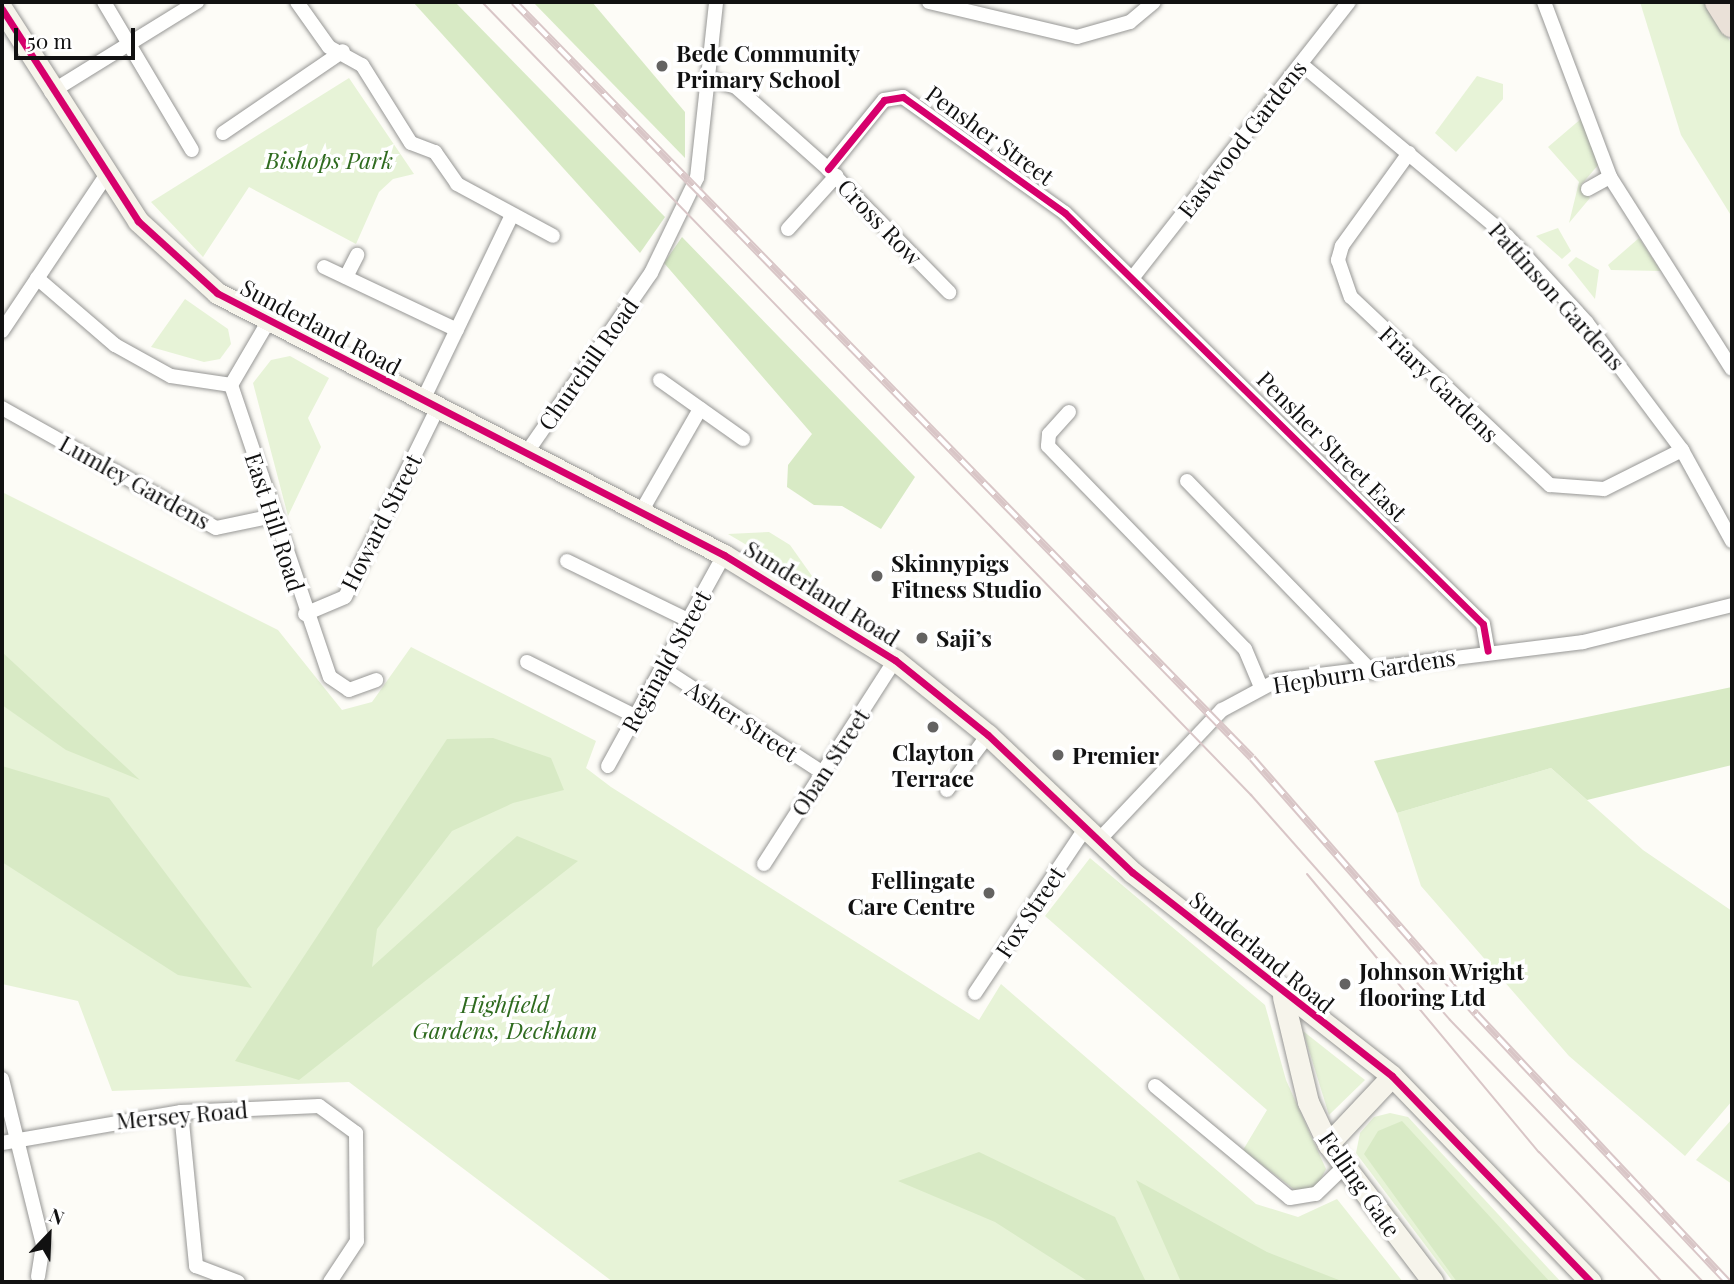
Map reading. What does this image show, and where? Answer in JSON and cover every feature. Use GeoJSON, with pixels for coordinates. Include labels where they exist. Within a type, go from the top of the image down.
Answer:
{"type":"FeatureCollection","features":[{"type":"Feature","properties":{"kind":"highway"},"geometry":{"type":"LineString","coordinates":[[1718,2],[1732,24]]}},
{"type":"Feature","properties":{"kind":"main road","name":"Sunderland Road"},"geometry":{"type":"LineString","coordinates":[[2,9],[105,177],[175,259],[268,322],[724,555],[895,660],[988,735],[1090,836],[1283,997],[1392,1076],[1591,1282]]}},
{"type":"Feature","properties":{"kind":"main road","name":"Felling Gate"},"geometry":{"type":"LineString","coordinates":[[1283,997],[1308,1102],[1328,1144],[1343,1168],[1433,1282]]}},
{"type":"Feature","properties":{"kind":"main road"},"geometry":{"type":"LineString","coordinates":[[1328,1144],[1392,1076]]}},
{"type":"Feature","properties":{"kind":"street"},"geometry":{"type":"LineString","coordinates":[[104,2],[192,150]]}},
{"type":"Feature","properties":{"kind":"street"},"geometry":{"type":"LineString","coordinates":[[51,92],[197,2]]}},
{"type":"Feature","properties":{"kind":"street"},"geometry":{"type":"LineString","coordinates":[[297,2],[329,47],[343,51],[362,65],[411,142],[435,152],[457,184],[553,236]]}},
{"type":"Feature","properties":{"kind":"street","name":"Churchill Road"},"geometry":{"type":"LineString","coordinates":[[525,455],[651,274],[697,178],[710,79],[716,2]]}},
{"type":"Feature","properties":{"kind":"street"},"geometry":{"type":"LineString","coordinates":[[929,2],[1077,37],[1130,22],[1154,2]]}},
{"type":"Feature","properties":{"kind":"street","name":"Eastwood Gardens"},"geometry":{"type":"LineString","coordinates":[[1134,276],[1349,2]]}},
{"type":"Feature","properties":{"kind":"street"},"geometry":{"type":"LineString","coordinates":[[1544,2],[1609,177],[1732,369]]}},
{"type":"Feature","properties":{"kind":"street"},"geometry":{"type":"LineString","coordinates":[[223,133],[343,51]]}},
{"type":"Feature","properties":{"kind":"street","name":"Pattinson Gardens"},"geometry":{"type":"LineString","coordinates":[[1301,64],[1507,236],[1556,289],[1682,450],[1732,541]]}},
{"type":"Feature","properties":{"kind":"street","name":"Cross Row"},"geometry":{"type":"LineString","coordinates":[[710,79],[736,87],[832,173],[949,292]]}},
{"type":"Feature","properties":{"kind":"street","name":"Pensher Street"},"geometry":{"type":"LineString","coordinates":[[788,229],[884,100],[903,97],[1065,213],[1134,276]]}},
{"type":"Feature","properties":{"kind":"street","name":"Friary Gardens"},"geometry":{"type":"LineString","coordinates":[[1409,153],[1342,246],[1338,260],[1351,297],[1550,485],[1604,489],[1682,450]]}},
{"type":"Feature","properties":{"kind":"street"},"geometry":{"type":"LineString","coordinates":[[2,331],[105,177]]}},
{"type":"Feature","properties":{"kind":"street"},"geometry":{"type":"LineString","coordinates":[[1588,189],[1609,177]]}},
{"type":"Feature","properties":{"kind":"street","name":"Howard Street"},"geometry":{"type":"LineString","coordinates":[[305,614],[345,597],[430,406],[457,330],[512,215]]}},
{"type":"Feature","properties":{"kind":"street"},"geometry":{"type":"LineString","coordinates":[[346,277],[356,255]]}},
{"type":"Feature","properties":{"kind":"street"},"geometry":{"type":"LineString","coordinates":[[324,267],[457,330]]}},
{"type":"Feature","properties":{"kind":"street","name":"Pensher Street East"},"geometry":{"type":"LineString","coordinates":[[1134,276],[1483,624],[1488,651]]}},
{"type":"Feature","properties":{"kind":"street"},"geometry":{"type":"LineString","coordinates":[[37,278],[126,351],[171,376],[231,385],[268,322]]}},
{"type":"Feature","properties":{"kind":"street"},"geometry":{"type":"LineString","coordinates":[[660,380],[743,439]]}},
{"type":"Feature","properties":{"kind":"street","name":"East Hill Road"},"geometry":{"type":"LineString","coordinates":[[231,385],[305,614],[340,687],[376,680]]}},
{"type":"Feature","properties":{"kind":"street","name":"Lumley Gardens"},"geometry":{"type":"LineString","coordinates":[[2,408],[216,528],[273,516]]}},
{"type":"Feature","properties":{"kind":"street"},"geometry":{"type":"LineString","coordinates":[[641,512],[700,409]]}},
{"type":"Feature","properties":{"kind":"street"},"geometry":{"type":"LineString","coordinates":[[1069,412],[1049,435],[1048,446],[1245,649],[1261,687]]}},
{"type":"Feature","properties":{"kind":"street"},"geometry":{"type":"LineString","coordinates":[[1186,481],[1373,673]]}},
{"type":"Feature","properties":{"kind":"street","name":"Reginald Street"},"geometry":{"type":"LineString","coordinates":[[608,766],[724,555]]}},
{"type":"Feature","properties":{"kind":"street"},"geometry":{"type":"LineString","coordinates":[[567,561],[688,620]]}},
{"type":"Feature","properties":{"kind":"street","name":"Hepburn Gardens"},"geometry":{"type":"LineString","coordinates":[[1090,836],[1238,696],[1261,687],[1373,673],[1488,651],[1583,642],[1732,605]]}},
{"type":"Feature","properties":{"kind":"street","name":"Oban Street"},"geometry":{"type":"LineString","coordinates":[[764,864],[895,660]]}},
{"type":"Feature","properties":{"kind":"street"},"geometry":{"type":"LineString","coordinates":[[527,662],[635,716]]}},
{"type":"Feature","properties":{"kind":"street","name":"Asher Street"},"geometry":{"type":"LineString","coordinates":[[662,668],[823,773]]}},
{"type":"Feature","properties":{"kind":"street"},"geometry":{"type":"LineString","coordinates":[[947,790],[988,735]]}},
{"type":"Feature","properties":{"kind":"street","name":"Fox Street"},"geometry":{"type":"LineString","coordinates":[[975,993],[1090,836]]}},
{"type":"Feature","properties":{"kind":"street"},"geometry":{"type":"LineString","coordinates":[[2,1079],[43,1245],[38,1277]]}},
{"type":"Feature","properties":{"kind":"street"},"geometry":{"type":"LineString","coordinates":[[1155,1086],[1290,1198],[1316,1194],[1343,1168]]}},
{"type":"Feature","properties":{"kind":"street","name":"Mersey Road"},"geometry":{"type":"LineString","coordinates":[[2,1143],[181,1112],[318,1106],[356,1133],[357,1241],[330,1282]]}},
{"type":"Feature","properties":{"kind":"street"},"geometry":{"type":"LineString","coordinates":[[181,1112],[196,1266],[238,1282]]}},
{"type":"Feature","properties":{"kind":"green space"},"geometry":{"type":"Polygon","coordinates":[[[413,2],[455,2],[665,217],[640,253],[413,2]]]}},
{"type":"Feature","properties":{"kind":"green space"},"geometry":{"type":"Polygon","coordinates":[[[533,2],[592,2],[685,112],[685,158],[533,2]]]}},
{"type":"Feature","properties":{"kind":"green space"},"geometry":{"type":"Polygon","coordinates":[[[1640,2],[1704,2],[1732,44],[1732,217],[1681,135],[1640,2]]]}},
{"type":"Feature","properties":{"kind":"green space"},"geometry":{"type":"Polygon","coordinates":[[[1477,76],[1503,84],[1503,99],[1456,152],[1435,133],[1477,76]]]}},
{"type":"Feature","properties":{"kind":"green space","name":"Bishops Park"},"geometry":{"type":"Polygon","coordinates":[[[349,78],[414,174],[393,179],[379,192],[356,244],[249,187],[203,257],[151,202],[349,78]]]}},
{"type":"Feature","properties":{"kind":"green space"},"geometry":{"type":"Polygon","coordinates":[[[1582,118],[1599,164],[1581,185],[1590,198],[1569,223],[1579,182],[1548,147],[1582,118]]]}},
{"type":"Feature","properties":{"kind":"green space"},"geometry":{"type":"Polygon","coordinates":[[[1558,228],[1571,251],[1562,259],[1536,236],[1558,228]]]}},
{"type":"Feature","properties":{"kind":"green space"},"geometry":{"type":"Polygon","coordinates":[[[682,237],[915,477],[881,529],[842,506],[814,505],[787,487],[788,465],[812,434],[664,263],[682,237]]]}},
{"type":"Feature","properties":{"kind":"green space"},"geometry":{"type":"Polygon","coordinates":[[[1639,238],[1661,271],[1611,270],[1608,265],[1639,238]]]}},
{"type":"Feature","properties":{"kind":"green space"},"geometry":{"type":"Polygon","coordinates":[[[1576,257],[1599,270],[1595,299],[1568,265],[1576,257]]]}},
{"type":"Feature","properties":{"kind":"green space"},"geometry":{"type":"Polygon","coordinates":[[[185,299],[228,329],[231,344],[220,359],[204,362],[151,347],[185,299]]]}},
{"type":"Feature","properties":{"kind":"green space"},"geometry":{"type":"Polygon","coordinates":[[[290,356],[329,378],[308,418],[321,447],[288,516],[253,383],[271,360],[290,356]]]}},
{"type":"Feature","properties":{"kind":"green space","name":"Highfield Gardens, Deckham"},"geometry":{"type":"Polygon","coordinates":[[[2,492],[278,630],[342,710],[372,702],[411,647],[596,741],[586,768],[611,787],[979,1020],[1001,984],[1256,1204],[1298,1217],[1337,1199],[1403,1282],[613,1282],[349,1082],[112,1091],[78,1001],[2,984],[2,492]]]}},
{"type":"Feature","properties":{"kind":"green space"},"geometry":{"type":"Polygon","coordinates":[[[769,532],[790,545],[812,576],[809,582],[728,534],[769,532]]]}},
{"type":"Feature","properties":{"kind":"green space"},"geometry":{"type":"Polygon","coordinates":[[[2,652],[140,780],[66,750],[2,705],[2,652]]]}},
{"type":"Feature","properties":{"kind":"green space"},"geometry":{"type":"Polygon","coordinates":[[[1732,687],[1732,765],[1587,800],[1551,768],[1397,813],[1374,761],[1732,687]]]}},
{"type":"Feature","properties":{"kind":"green space"},"geometry":{"type":"Polygon","coordinates":[[[493,738],[551,758],[564,790],[513,803],[452,831],[377,929],[372,967],[517,836],[578,861],[299,1080],[235,1061],[447,739],[493,738]]]}},
{"type":"Feature","properties":{"kind":"green space"},"geometry":{"type":"Polygon","coordinates":[[[2,766],[109,798],[252,988],[178,975],[2,862],[2,766]]]}},
{"type":"Feature","properties":{"kind":"green space"},"geometry":{"type":"Polygon","coordinates":[[[1551,768],[1643,850],[1732,911],[1732,1101],[1685,1156],[1569,1056],[1421,886],[1397,813],[1551,768]]]}},
{"type":"Feature","properties":{"kind":"green space"},"geometry":{"type":"Polygon","coordinates":[[[1090,858],[1265,1005],[1286,1080],[1326,1169],[1316,1188],[1300,1194],[1243,1150],[1267,1110],[1045,916],[1090,858]]]}},
{"type":"Feature","properties":{"kind":"green space"},"geometry":{"type":"Polygon","coordinates":[[[1303,1031],[1365,1080],[1329,1115],[1303,1031]]]}},
{"type":"Feature","properties":{"kind":"green space"},"geometry":{"type":"Polygon","coordinates":[[[1390,1113],[1408,1117],[1561,1282],[1453,1282],[1356,1153],[1360,1133],[1374,1117],[1390,1113]]]}},
{"type":"Feature","properties":{"kind":"green space"},"geometry":{"type":"Polygon","coordinates":[[[1732,1119],[1732,1184],[1696,1160],[1732,1119]]]}},
{"type":"Feature","properties":{"kind":"green space"},"geometry":{"type":"Polygon","coordinates":[[[1402,1121],[1550,1282],[1457,1282],[1364,1154],[1378,1131],[1402,1121]]]}},
{"type":"Feature","properties":{"kind":"green space"},"geometry":{"type":"Polygon","coordinates":[[[979,1152],[1115,1217],[1146,1282],[1089,1282],[995,1222],[898,1181],[979,1152]]]}},
{"type":"Feature","properties":{"kind":"green space"},"geometry":{"type":"Polygon","coordinates":[[[1136,1180],[1267,1252],[1344,1282],[1181,1282],[1136,1180]]]}},
{"type":"Feature","properties":{"kind":"tram line"},"geometry":{"type":"LineString","coordinates":[[482,2],[1251,795],[1450,1020],[1703,1282]]}},
{"type":"Feature","properties":{"kind":"tram line"},"geometry":{"type":"LineString","coordinates":[[1307,874],[1539,1152],[1662,1282]]}},
{"type":"Feature","properties":{"kind":"railway"},"geometry":{"type":"LineString","coordinates":[[514,2],[1252,758],[1476,1014],[1728,1282]]}},
{"type":"Feature","properties":{"kind":"cycle path"},"geometry":{"type":"LineString","coordinates":[[2,9],[138,221],[217,293],[724,555],[895,660],[988,735],[1132,872],[1392,1076],[1591,1282]]}},
{"type":"Feature","properties":{"kind":"cycle path"},"geometry":{"type":"LineString","coordinates":[[828,169],[884,100],[903,97],[1065,213],[1483,624],[1488,651]]}},
{"type":"Feature","properties":{"kind":"place","name":"Bede Community Primary School"},"geometry":{"type":"Point","coordinates":[662,66]}},
{"type":"Feature","properties":{"kind":"place","name":"Skinnypigs Fitness Studio"},"geometry":{"type":"Point","coordinates":[877,576]}},
{"type":"Feature","properties":{"kind":"place","name":"Saji’s"},"geometry":{"type":"Point","coordinates":[922,638]}},
{"type":"Feature","properties":{"kind":"place","name":"Clayton Terrace"},"geometry":{"type":"Point","coordinates":[933,727]}},
{"type":"Feature","properties":{"kind":"place","name":"Premier"},"geometry":{"type":"Point","coordinates":[1058,755]}},
{"type":"Feature","properties":{"kind":"place","name":"Fellingate Care Centre"},"geometry":{"type":"Point","coordinates":[989,893]}},
{"type":"Feature","properties":{"kind":"place","name":"Johnson Wright flooring Ltd"},"geometry":{"type":"Point","coordinates":[1345,984]}}]}
